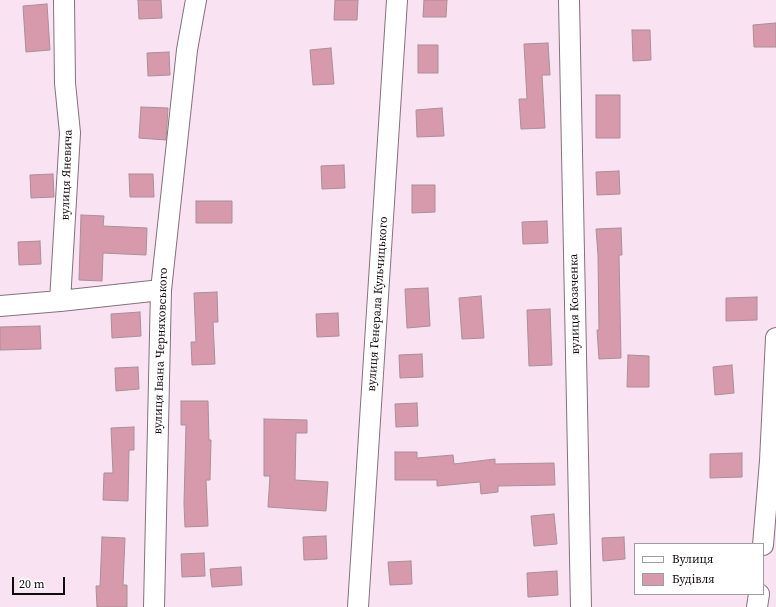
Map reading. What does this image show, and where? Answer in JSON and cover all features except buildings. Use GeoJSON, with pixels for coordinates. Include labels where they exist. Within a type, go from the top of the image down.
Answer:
{"type":"FeatureCollection","features":[{"type":"Feature","properties":{"kind":"street","name":"вулиця Яневича"},"geometry":{"type":"LineString","coordinates":[[60,302],[70,133],[65,83],[64,0]]}},
{"type":"Feature","properties":{"kind":"street","name":"вулиця Івана Черняховського"},"geometry":{"type":"LineString","coordinates":[[154,607],[161,290],[187,50],[196,0]]}},
{"type":"Feature","properties":{"kind":"street","name":"вулиця Генерала Кульчицького"},"geometry":{"type":"LineString","coordinates":[[358,607],[397,0]]}},
{"type":"Feature","properties":{"kind":"street","name":"вулиця Козаченка"},"geometry":{"type":"LineString","coordinates":[[569,0],[581,607]]}},
{"type":"Feature","properties":{"kind":"street"},"geometry":{"type":"LineString","coordinates":[[0,306],[60,302],[161,290]]}},
{"type":"Feature","properties":{"kind":"street"},"geometry":{"type":"LineString","coordinates":[[763,543],[770,460],[776,338]]}},
{"type":"Feature","properties":{"kind":"street"},"geometry":{"type":"LineString","coordinates":[[758,607],[759,595]]}}]}
